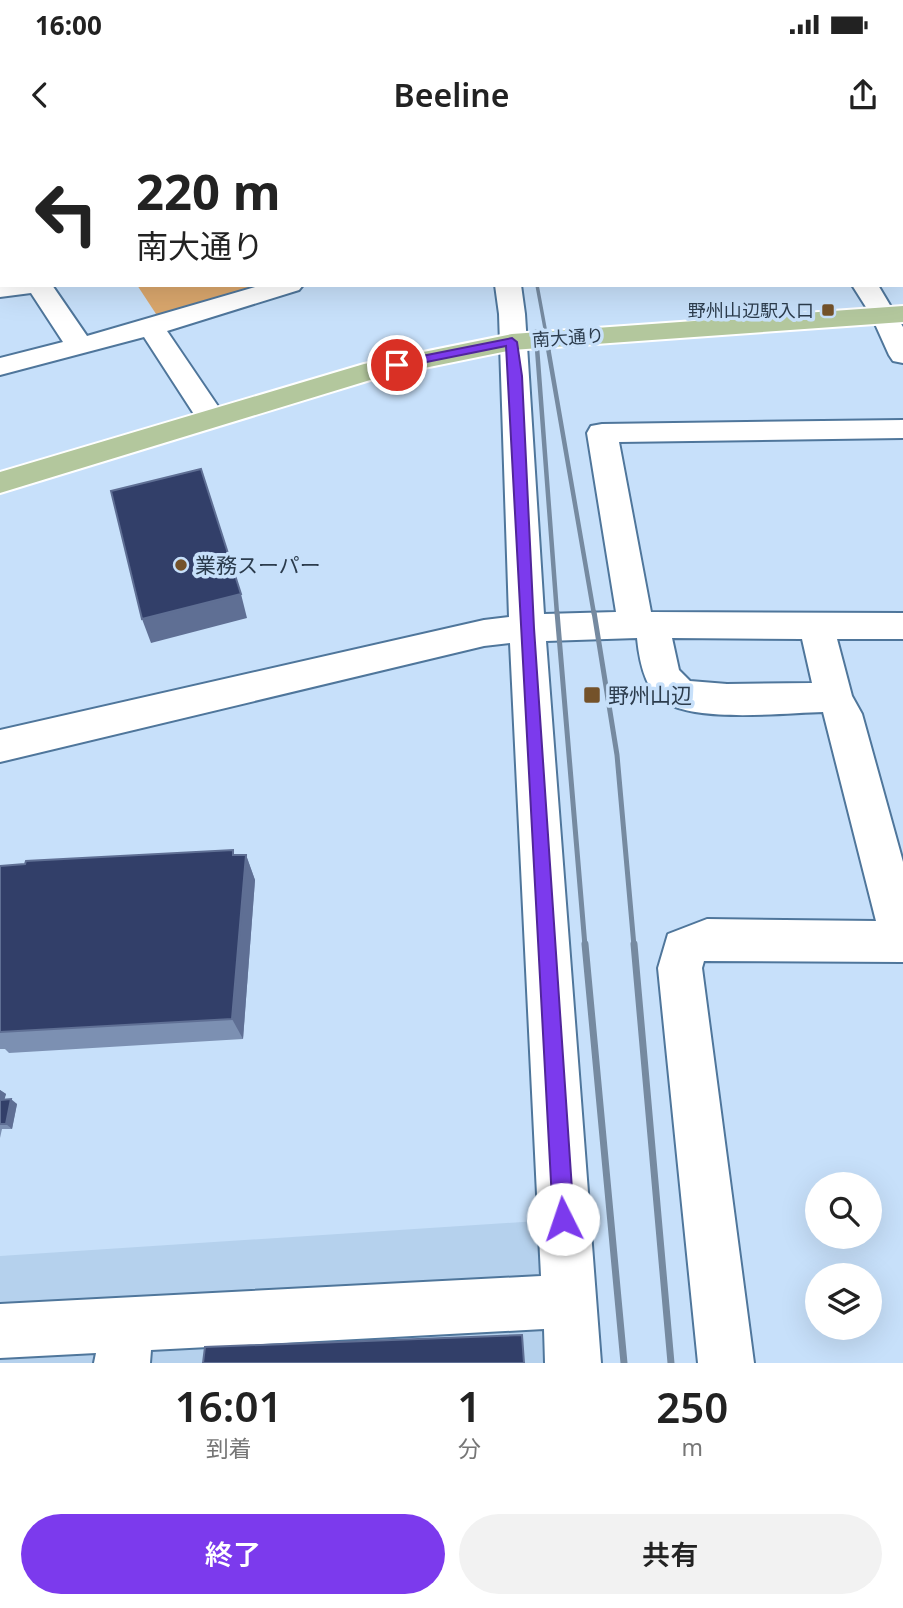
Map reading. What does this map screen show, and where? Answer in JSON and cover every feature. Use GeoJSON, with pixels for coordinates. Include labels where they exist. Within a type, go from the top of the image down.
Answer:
{"type":"FeatureCollection","features":[{"type":"Feature","properties":{"kind":"main road","name":"南大通り"},"geometry":{"type":"LineString","coordinates":[[0,483],[374,370],[512,342],[894,314]]}},
{"type":"Feature","properties":{"kind":"street"},"geometry":{"type":"LineString","coordinates":[[40,287],[80,346]]}},
{"type":"Feature","properties":{"kind":"street"},"geometry":{"type":"LineString","coordinates":[[0,367],[151,327],[283,287]]}},
{"type":"Feature","properties":{"kind":"street"},"geometry":{"type":"LineString","coordinates":[[508,287],[516,376],[527,628],[573,1363]]}},
{"type":"Feature","properties":{"kind":"street"},"geometry":{"type":"LineString","coordinates":[[867,287],[894,314],[903,355]]}},
{"type":"Feature","properties":{"kind":"street"},"geometry":{"type":"LineString","coordinates":[[151,327],[211,418]]}},
{"type":"Feature","properties":{"kind":"street"},"geometry":{"type":"LineString","coordinates":[[834,697],[699,698],[678,692],[668,682],[645,625],[602,433],[903,429]]}},
{"type":"Feature","properties":{"kind":"street"},"geometry":{"type":"LineString","coordinates":[[0,746],[484,633],[527,628],[645,625],[903,626]]}},
{"type":"Feature","properties":{"kind":"street"},"geometry":{"type":"LineString","coordinates":[[726,1363],[680,968],[684,948],[707,939],[903,942],[894,865],[844,714],[834,697],[816,626]]}},
{"type":"Feature","properties":{"kind":"street"},"geometry":{"type":"LineString","coordinates":[[0,1331],[124,1344],[568,1301]]}},
{"type":"Feature","properties":{"kind":"shaded area"},"geometry":{"type":"Polygon","coordinates":[[[138,287],[272,287],[160,320],[138,287]]]}},
{"type":"Feature","properties":{"kind":"shaded area"},"geometry":{"type":"Polygon","coordinates":[[[537,1221],[543,1363],[0,1363],[0,1256],[537,1221]]]}},
{"type":"Feature","properties":{"kind":"building"},"geometry":{"type":"Polygon","coordinates":[[[201,469],[241,594],[142,619],[111,491],[201,469]]]}},
{"type":"Feature","properties":{"kind":"building"},"geometry":{"type":"Polygon","coordinates":[[[233,850],[233,855],[246,855],[232,1019],[0,1032],[0,866],[25,864],[26,861],[233,850]]]}},
{"type":"Feature","properties":{"kind":"building"},"geometry":{"type":"Polygon","coordinates":[[[11,1099],[6,1124],[0,1124],[0,1100],[11,1099]]]}},
{"type":"Feature","properties":{"kind":"building"},"geometry":{"type":"Polygon","coordinates":[[[522,1335],[524,1363],[203,1363],[205,1347],[522,1335]]]}},
{"type":"Feature","properties":{"kind":"railway"},"geometry":{"type":"LineString","coordinates":[[537,287],[549,350]]}},
{"type":"Feature","properties":{"kind":"railway"},"geometry":{"type":"LineString","coordinates":[[536,331],[537,350]]}},
{"type":"Feature","properties":{"kind":"railway"},"geometry":{"type":"LineString","coordinates":[[537,348],[557,614]]}},
{"type":"Feature","properties":{"kind":"railway"},"geometry":{"type":"LineString","coordinates":[[548,348],[594,614]]}},
{"type":"Feature","properties":{"kind":"railway"},"geometry":{"type":"LineString","coordinates":[[557,612],[585,946]]}},
{"type":"Feature","properties":{"kind":"railway"},"geometry":{"type":"LineString","coordinates":[[594,612],[617,755],[634,946]]}},
{"type":"Feature","properties":{"kind":"railway"},"geometry":{"type":"LineString","coordinates":[[585,944],[624,1363]]}},
{"type":"Feature","properties":{"kind":"railway"},"geometry":{"type":"LineString","coordinates":[[634,944],[671,1363]]}},
{"type":"Feature","properties":{"kind":"place","name":"野州山辺駅入口"},"geometry":{"type":"Point","coordinates":[828,310]}},
{"type":"Feature","properties":{"kind":"place","name":"業務スーパー"},"geometry":{"type":"Point","coordinates":[181,565]}},
{"type":"Feature","properties":{"kind":"place","name":"野州山辺"},"geometry":{"type":"Point","coordinates":[592,695]}},
{"type":"Feature","properties":{"kind":"route"},"geometry":{"type":"LineString","coordinates":[[397,365],[512,342],[563,1219]]}}]}
